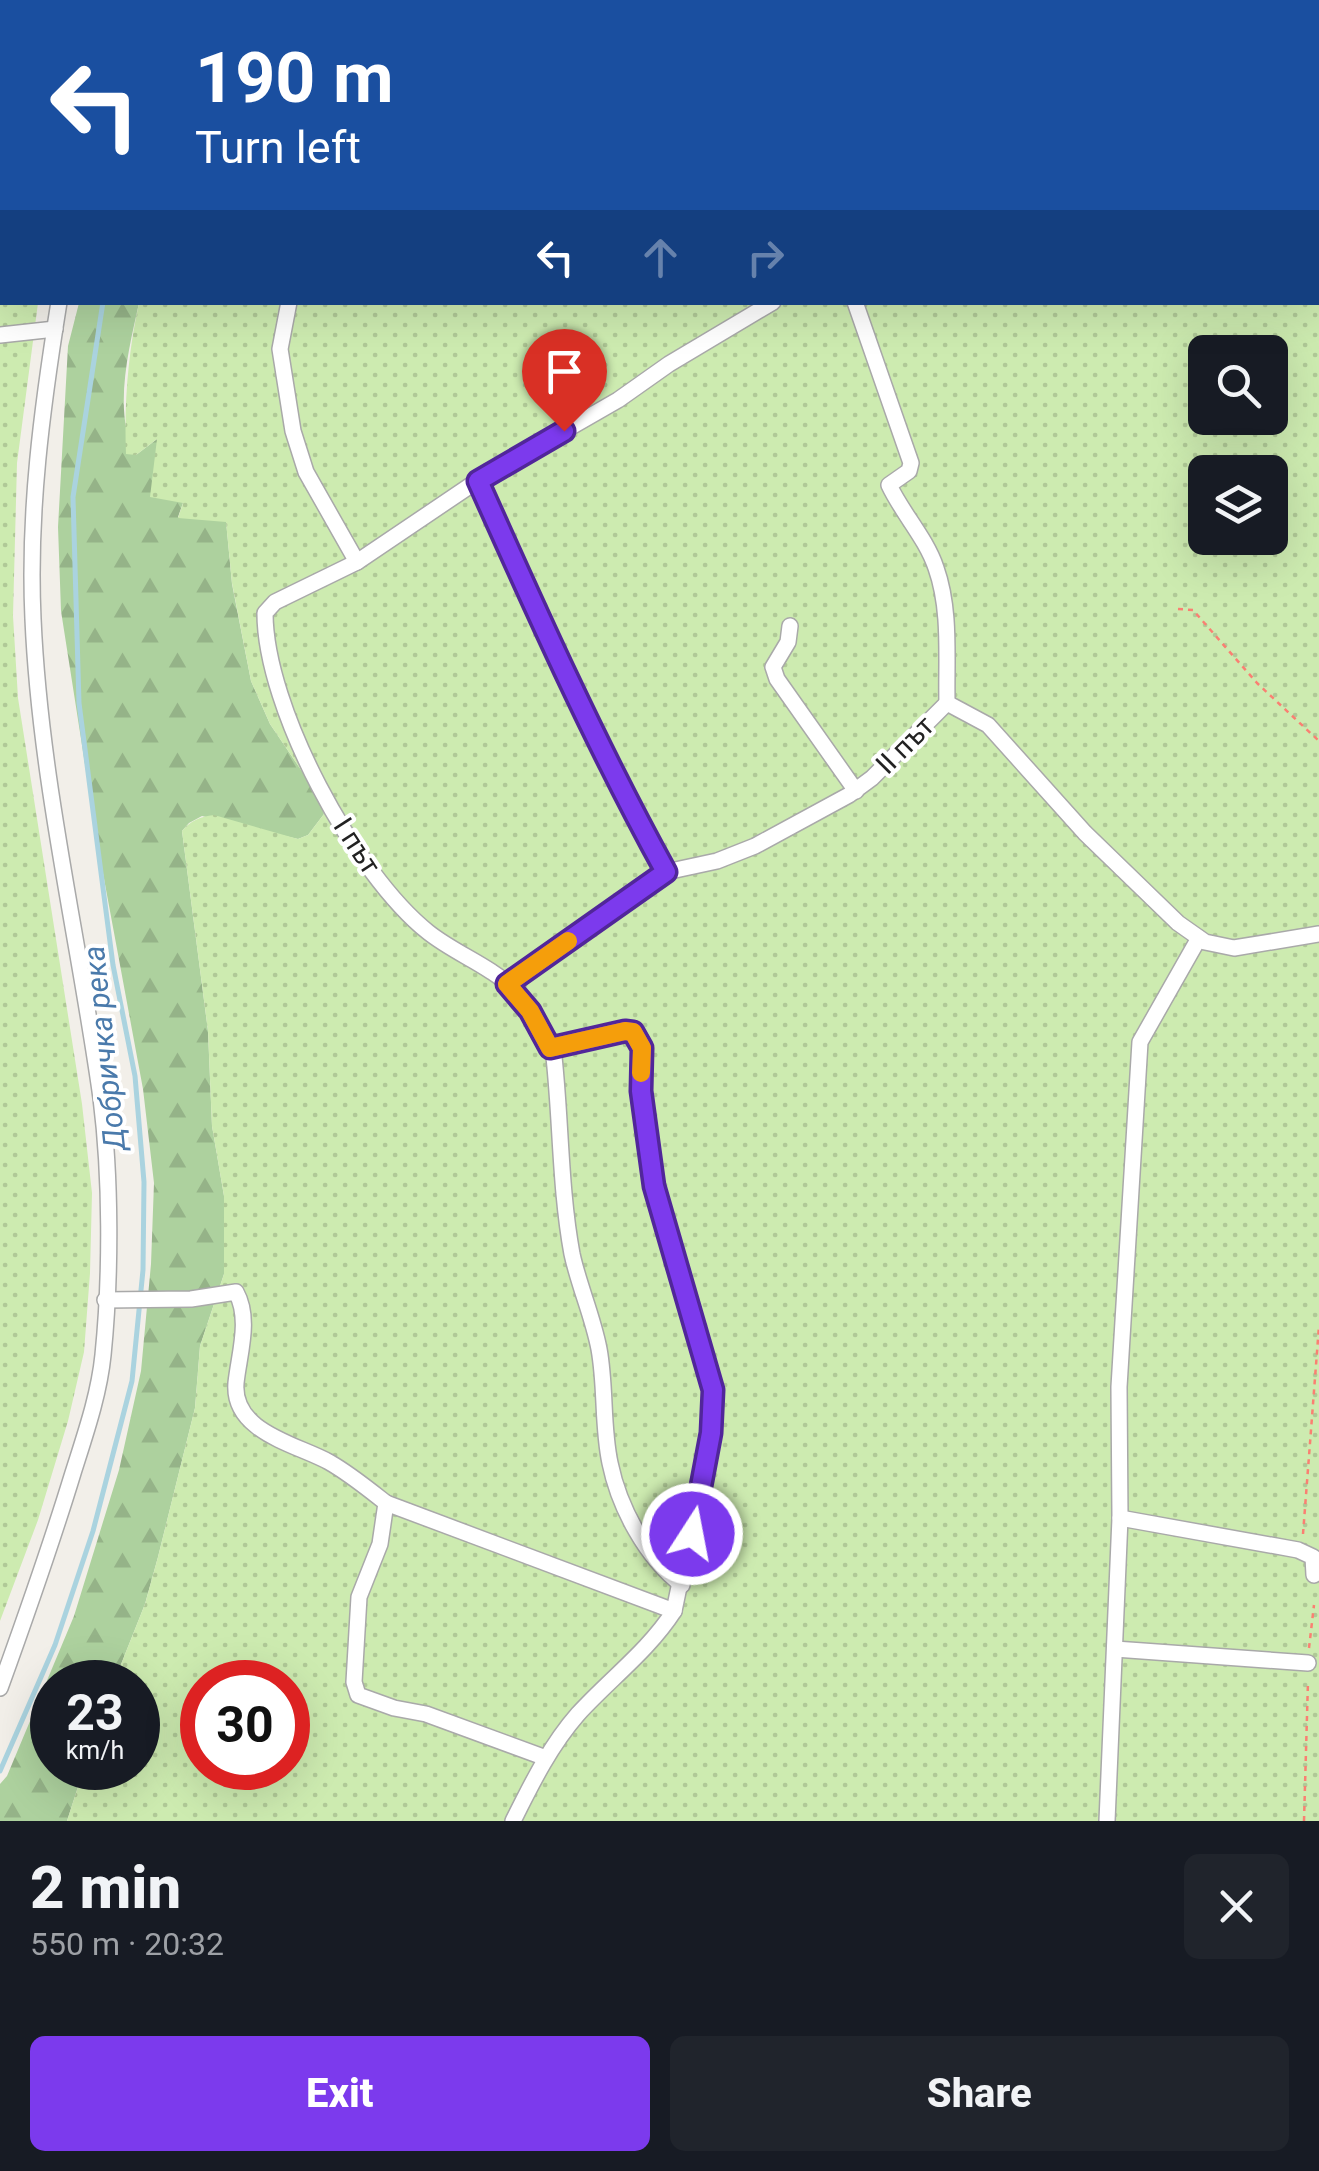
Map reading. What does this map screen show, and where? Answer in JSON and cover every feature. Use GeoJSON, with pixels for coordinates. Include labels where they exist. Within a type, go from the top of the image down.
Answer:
{"type":"FeatureCollection","features":[{"type":"Feature","properties":{"kind":"street"},"geometry":{"type":"LineString","coordinates":[[0,1688],[44,1568],[87,1428],[103,1358],[107,1192],[101,1102],[54,804],[33,618],[35,468],[58,305]]}},
{"type":"Feature","properties":{"kind":"street"},"geometry":{"type":"LineString","coordinates":[[288,305],[280,348],[293,430],[306,472],[357,562]]}},
{"type":"Feature","properties":{"kind":"street","name":"І път"},"geometry":{"type":"LineString","coordinates":[[682,1586],[663,1571],[643,1539],[609,1460],[604,1376],[573,1258],[565,1204],[560,1107],[550,1048],[530,1011],[507,984],[427,931],[362,860],[291,725],[281,696],[265,614],[274,602],[357,562],[478,481],[618,400],[668,364],[768,305]]}},
{"type":"Feature","properties":{"kind":"street"},"geometry":{"type":"LineString","coordinates":[[856,305],[911,463],[909,472],[888,485],[932,558],[944,597],[947,703]]}},
{"type":"Feature","properties":{"kind":"street"},"geometry":{"type":"LineString","coordinates":[[0,335],[54,329]]}},
{"type":"Feature","properties":{"kind":"street"},"geometry":{"type":"LineString","coordinates":[[478,481],[574,694],[666,872]]}},
{"type":"Feature","properties":{"kind":"street"},"geometry":{"type":"LineString","coordinates":[[790,626],[788,642],[773,667],[856,790]]}},
{"type":"Feature","properties":{"kind":"street","name":"ІІ път"},"geometry":{"type":"LineString","coordinates":[[507,984],[666,872],[717,861],[755,846],[856,790],[947,703],[988,725],[1085,833],[1178,923],[1199,938]]}},
{"type":"Feature","properties":{"kind":"street"},"geometry":{"type":"LineString","coordinates":[[1107,1821],[1120,1518],[1118,1387],[1140,1042],[1199,938],[1234,948],[1319,934]]}},
{"type":"Feature","properties":{"kind":"street"},"geometry":{"type":"LineString","coordinates":[[513,1821],[546,1758],[579,1713],[661,1632],[674,1611],[711,1433],[713,1390],[654,1186],[641,1091],[642,1048],[633,1032],[625,1031],[550,1048]]}},
{"type":"Feature","properties":{"kind":"street"},"geometry":{"type":"LineString","coordinates":[[105,1300],[236,1292],[244,1330],[237,1403],[248,1420],[286,1445],[350,1474],[386,1503],[674,1611]]}},
{"type":"Feature","properties":{"kind":"street"},"geometry":{"type":"LineString","coordinates":[[386,1503],[380,1544],[359,1597],[354,1682],[358,1695],[426,1714],[546,1758]]}},
{"type":"Feature","properties":{"kind":"street"},"geometry":{"type":"LineString","coordinates":[[1120,1518],[1298,1550],[1313,1556],[1314,1575]]}},
{"type":"Feature","properties":{"kind":"street"},"geometry":{"type":"LineString","coordinates":[[1115,1649],[1308,1663]]}},
{"type":"Feature","properties":{"kind":"path"},"geometry":{"type":"LineString","coordinates":[[1178,609],[1193,610],[1257,683],[1319,740]]}},
{"type":"Feature","properties":{"kind":"path"},"geometry":{"type":"LineString","coordinates":[[1298,1550],[1303,1536],[1319,1326]]}},
{"type":"Feature","properties":{"kind":"path"},"geometry":{"type":"LineString","coordinates":[[1304,1821],[1308,1663],[1314,1605]]}},
{"type":"Feature","properties":{"kind":"green space"},"geometry":{"type":"Polygon","coordinates":[[[0,305],[38,305],[17,463],[13,616],[18,698],[82,1104],[92,1193],[90,1273],[84,1352],[68,1421],[38,1520],[0,1621],[0,305]]]}},
{"type":"Feature","properties":{"kind":"green space"},"geometry":{"type":"Polygon","coordinates":[[[78,305],[139,305],[125,380],[129,439],[136,455],[157,439],[183,503],[178,517],[226,521],[232,584],[251,681],[270,724],[320,798],[324,814],[308,835],[298,839],[202,816],[182,831],[208,1031],[212,1126],[224,1196],[224,1274],[200,1346],[195,1408],[158,1557],[123,1660],[56,1660],[74,1616],[119,1470],[141,1371],[154,1183],[143,1089],[97,841],[61,611],[58,527],[68,346],[78,305]]]}},
{"type":"Feature","properties":{"kind":"green space"},"geometry":{"type":"Polygon","coordinates":[[[139,305],[1319,305],[1319,1821],[67,1821],[77,1790],[160,1790],[160,1660],[123,1660],[158,1557],[195,1408],[200,1346],[224,1274],[224,1196],[212,1126],[208,1031],[182,831],[196,820],[214,815],[298,839],[308,835],[324,814],[320,798],[270,724],[251,681],[232,583],[226,522],[178,518],[183,503],[150,497],[157,439],[136,455],[126,454],[128,378],[139,305]]]}},
{"type":"Feature","properties":{"kind":"green space"},"geometry":{"type":"Polygon","coordinates":[[[30,1721],[30,1790],[77,1790],[67,1821],[0,1821],[0,1784],[30,1721]]]}},
{"type":"Feature","properties":{"kind":"waterway","name":"Добричка река"},"geometry":{"type":"LineString","coordinates":[[0,1771],[55,1645],[93,1531],[132,1381],[143,1270],[144,1182],[135,1076],[113,965],[79,703],[73,497],[103,305]]}},
{"type":"Feature","properties":{"kind":"slow traffic"},"geometry":{"type":"LineString","coordinates":[[568,941],[507,984],[530,1011],[550,1048],[633,1032],[642,1048],[641,1073]]}},
{"type":"Feature","properties":{"kind":"route"},"geometry":{"type":"LineString","coordinates":[[564,431],[478,481],[566,677],[666,872],[507,984],[530,1011],[550,1048],[625,1031],[633,1032],[642,1048],[641,1091],[654,1186],[713,1390],[711,1433],[692,1534]]}}]}
